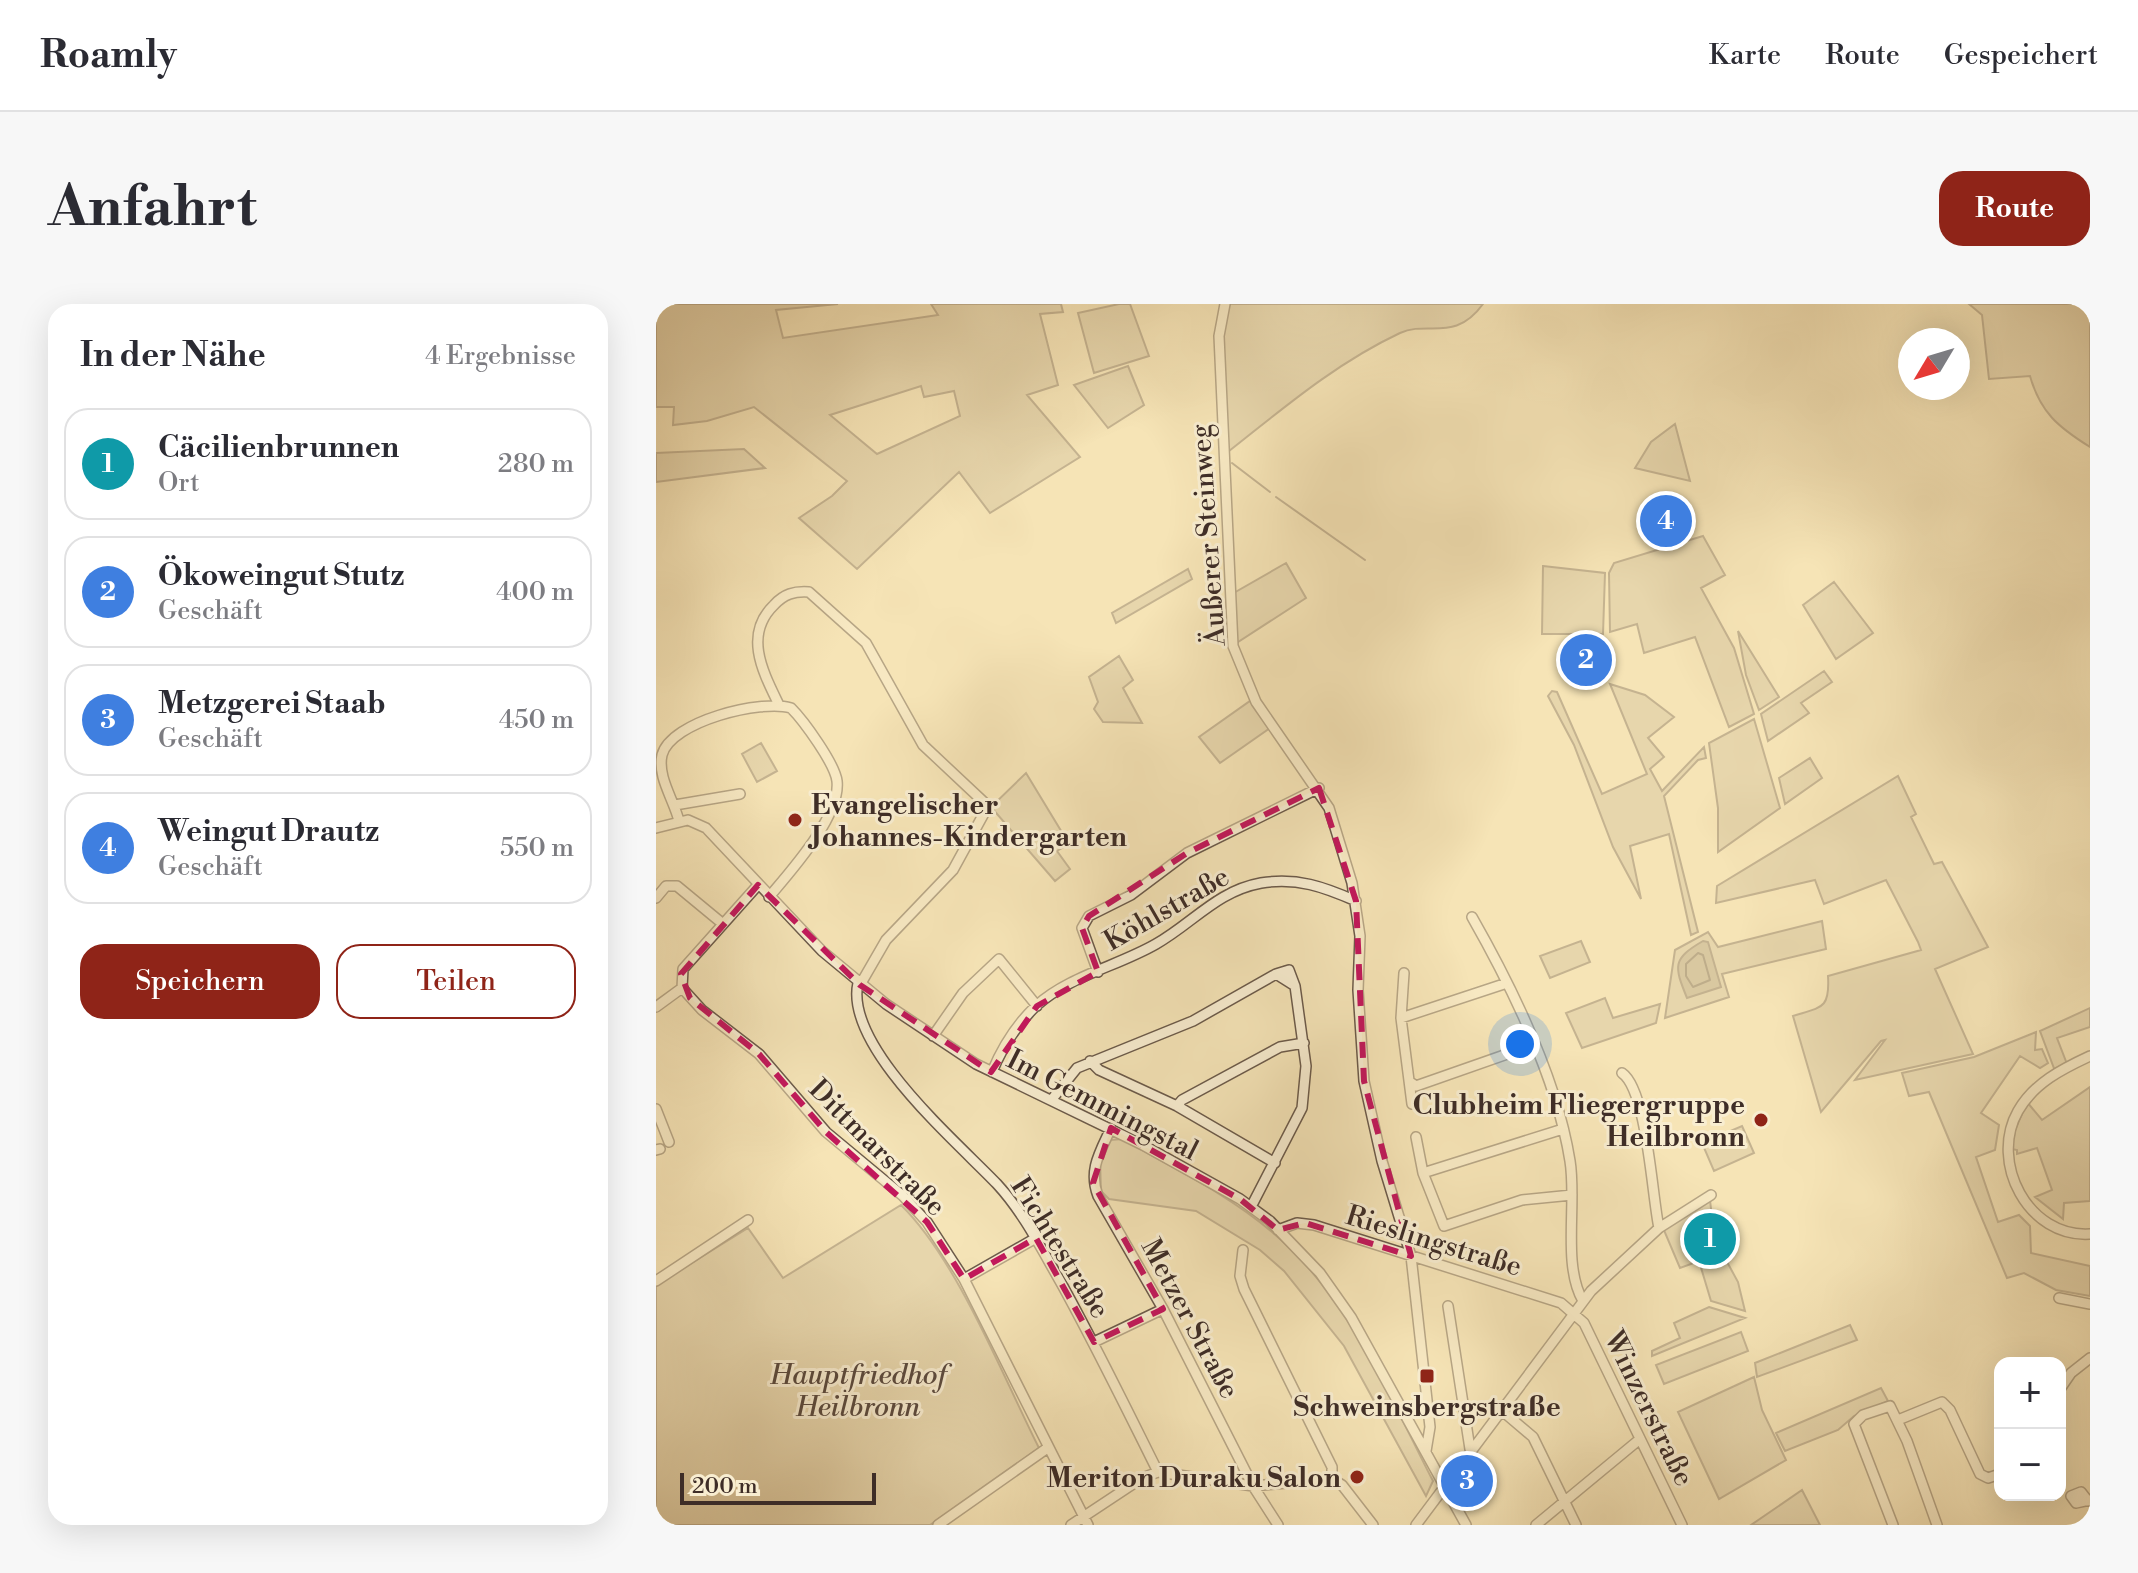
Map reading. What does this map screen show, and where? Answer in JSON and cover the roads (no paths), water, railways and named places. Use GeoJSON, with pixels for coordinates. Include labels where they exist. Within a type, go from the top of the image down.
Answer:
{"type":"FeatureCollection","features":[{"type":"Feature","properties":{"kind":"street","name":"Äußerer Steinweg"},"geometry":{"type":"LineString","coordinates":[[1225,304],[1219,336],[1233,646],[1256,702],[1319,788]]}},
{"type":"Feature","properties":{"kind":"street"},"geometry":{"type":"LineString","coordinates":[[779,705],[758,656],[758,629],[766,612],[780,599],[797,591],[809,592],[866,643],[923,745],[988,806],[953,870],[886,940],[859,984]]}},
{"type":"Feature","properties":{"kind":"street"},"geometry":{"type":"LineString","coordinates":[[656,828],[679,821],[662,766],[665,748],[674,736],[695,725],[740,710],[779,705],[791,708],[837,783],[830,812],[795,865],[769,897]]}},
{"type":"Feature","properties":{"kind":"street"},"geometry":{"type":"LineString","coordinates":[[1098,972],[1082,928],[1089,916],[1131,895],[1187,853],[1319,788],[1329,808],[1356,901],[1364,1081],[1376,1136],[1411,1256],[1430,1427],[1426,1451]]}},
{"type":"Feature","properties":{"kind":"street"},"geometry":{"type":"LineString","coordinates":[[675,805],[740,794]]}},
{"type":"Feature","properties":{"kind":"street","name":"Im Gemmingstal"},"geometry":{"type":"LineString","coordinates":[[679,821],[688,820],[706,828],[769,897],[859,984],[933,1036],[992,1072],[1053,1098],[1111,1128],[1251,1207],[1278,1230],[1320,1273],[1351,1317],[1466,1525]]}},
{"type":"Feature","properties":{"kind":"street","name":"Köhlstraße"},"geometry":{"type":"LineString","coordinates":[[992,1072],[1010,1038],[1037,1006],[1061,989],[1159,943],[1224,895],[1259,884],[1288,880],[1318,885],[1356,901]]}},
{"type":"Feature","properties":{"kind":"street"},"geometry":{"type":"LineString","coordinates":[[656,1007],[682,988],[683,969],[758,885]]}},
{"type":"Feature","properties":{"kind":"street"},"geometry":{"type":"LineString","coordinates":[[656,898],[666,886],[677,886],[723,924]]}},
{"type":"Feature","properties":{"kind":"street"},"geometry":{"type":"LineString","coordinates":[[1472,917],[1507,983],[1563,1129],[1572,1195],[1575,1282],[1583,1301]]}},
{"type":"Feature","properties":{"kind":"street"},"geometry":{"type":"LineString","coordinates":[[933,1036],[963,993],[999,959],[1037,1006]]}},
{"type":"Feature","properties":{"kind":"street"},"geometry":{"type":"LineString","coordinates":[[1053,1098],[1066,1079],[1090,1061],[1193,1021],[1276,974],[1289,970],[1295,986],[1304,1043],[1302,1108],[1251,1207]]}},
{"type":"Feature","properties":{"kind":"street"},"geometry":{"type":"LineString","coordinates":[[1404,973],[1401,1018],[1412,1104]]}},
{"type":"Feature","properties":{"kind":"street"},"geometry":{"type":"LineString","coordinates":[[1401,1018],[1507,983]]}},
{"type":"Feature","properties":{"kind":"street","name":"Fichtestraße"},"geometry":{"type":"LineString","coordinates":[[859,984],[857,998],[862,1020],[882,1059],[1000,1188],[1036,1238],[1094,1342],[1158,1472]]}},
{"type":"Feature","properties":{"kind":"street","name":"Dittmarstraße"},"geometry":{"type":"LineString","coordinates":[[682,988],[702,1010],[759,1054],[826,1132],[903,1196],[927,1222],[964,1279],[1046,1449],[1085,1521]]}},
{"type":"Feature","properties":{"kind":"street"},"geometry":{"type":"LineString","coordinates":[[1177,1106],[1182,1100],[1280,1047],[1304,1043]]}},
{"type":"Feature","properties":{"kind":"street"},"geometry":{"type":"LineString","coordinates":[[1410,1082],[1416,1086],[1533,1045]]}},
{"type":"Feature","properties":{"kind":"street"},"geometry":{"type":"LineString","coordinates":[[2090,1056],[2053,1075],[2033,1091],[2012,1122],[2007,1150],[2014,1181],[2033,1212],[2058,1229],[2090,1234]]}},
{"type":"Feature","properties":{"kind":"street"},"geometry":{"type":"LineString","coordinates":[[1090,1061],[1099,1070],[1177,1106],[1275,1163]]}},
{"type":"Feature","properties":{"kind":"street"},"geometry":{"type":"LineString","coordinates":[[1622,1073],[1631,1082],[1649,1152],[1659,1228]]}},
{"type":"Feature","properties":{"kind":"street"},"geometry":{"type":"LineString","coordinates":[[656,1109],[661,1147]]}},
{"type":"Feature","properties":{"kind":"street","name":"Metzer Straße"},"geometry":{"type":"LineString","coordinates":[[1111,1128],[1094,1164],[1093,1183],[1163,1309],[1253,1486],[1278,1525]]}},
{"type":"Feature","properties":{"kind":"street"},"geometry":{"type":"LineString","coordinates":[[1423,1173],[1563,1129]]}},
{"type":"Feature","properties":{"kind":"street"},"geometry":{"type":"LineString","coordinates":[[1416,1137],[1423,1173],[1444,1226],[1522,1200],[1556,1194],[1572,1195]]}},
{"type":"Feature","properties":{"kind":"street"},"geometry":{"type":"LineString","coordinates":[[1416,1525],[1583,1301],[1659,1228],[1711,1195]]}},
{"type":"Feature","properties":{"kind":"street"},"geometry":{"type":"LineString","coordinates":[[656,1281],[748,1220]]}},
{"type":"Feature","properties":{"kind":"street","name":"Rieslingstraße"},"geometry":{"type":"LineString","coordinates":[[1278,1230],[1305,1223],[1561,1303],[1574,1313]]}},
{"type":"Feature","properties":{"kind":"street"},"geometry":{"type":"LineString","coordinates":[[964,1279],[1036,1238]]}},
{"type":"Feature","properties":{"kind":"street"},"geometry":{"type":"LineString","coordinates":[[1243,1250],[1240,1276],[1244,1289],[1332,1467],[1332,1479]]}},
{"type":"Feature","properties":{"kind":"street"},"geometry":{"type":"LineString","coordinates":[[2059,1298],[2090,1304]]}},
{"type":"Feature","properties":{"kind":"street"},"geometry":{"type":"LineString","coordinates":[[1448,1306],[1470,1449]]}},
{"type":"Feature","properties":{"kind":"street"},"geometry":{"type":"LineString","coordinates":[[1094,1342],[1163,1309]]}},
{"type":"Feature","properties":{"kind":"street","name":"Winzerstraße"},"geometry":{"type":"LineString","coordinates":[[1574,1313],[1589,1333],[1682,1525]]}},
{"type":"Feature","properties":{"kind":"street"},"geometry":{"type":"LineString","coordinates":[[2066,1380],[2090,1358]]}},
{"type":"Feature","properties":{"kind":"street"},"geometry":{"type":"LineString","coordinates":[[1898,1420],[1942,1402],[1950,1410],[1980,1474],[1988,1478],[1994,1476]]}},
{"type":"Feature","properties":{"kind":"street"},"geometry":{"type":"LineString","coordinates":[[1893,1525],[1854,1424],[1863,1415],[1887,1406],[1898,1420],[1937,1525]]}},
{"type":"Feature","properties":{"kind":"street"},"geometry":{"type":"LineString","coordinates":[[1500,1409],[1533,1437],[1576,1525]]}},
{"type":"Feature","properties":{"kind":"street"},"geometry":{"type":"LineString","coordinates":[[1536,1525],[1640,1439]]}},
{"type":"Feature","properties":{"kind":"street"},"geometry":{"type":"LineString","coordinates":[[938,1525],[1046,1449]]}},
{"type":"Feature","properties":{"kind":"street"},"geometry":{"type":"LineString","coordinates":[[1071,1525],[1085,1521],[1142,1478],[1158,1472],[1253,1486],[1332,1479],[1342,1485],[1373,1525]]}},
{"type":"Feature","properties":{"kind":"water"},"geometry":{"type":"Polygon","coordinates":[[[1703,941],[1708,942],[1721,987],[1687,998],[1678,964],[1686,953],[1703,941]]]}},
{"type":"Feature","properties":{"kind":"waterway"},"geometry":{"type":"LineString","coordinates":[[1232,463],[1270,492]]}},
{"type":"Feature","properties":{"kind":"waterway"},"geometry":{"type":"LineString","coordinates":[[1276,497],[1365,560]]}},
{"type":"Feature","properties":{"kind":"waterway"},"geometry":{"type":"LineString","coordinates":[[1707,1237],[1721,1246]]}},
{"type":"Feature","properties":{"kind":"place","name":"Weingut Drautz"},"geometry":{"type":"Point","coordinates":[1666,521]}},
{"type":"Feature","properties":{"kind":"place","name":"Ökoweingut Stutz"},"geometry":{"type":"Point","coordinates":[1586,660]}},
{"type":"Feature","properties":{"kind":"place","name":"Evangelischer Johannes-Kindergarten"},"geometry":{"type":"Point","coordinates":[795,820]}},
{"type":"Feature","properties":{"kind":"place","name":"Clubheim Fliegergruppe Heilbronn"},"geometry":{"type":"Point","coordinates":[1761,1120]}},
{"type":"Feature","properties":{"kind":"place","name":"Cäcilienbrunnen"},"geometry":{"type":"Point","coordinates":[1710,1239]}},
{"type":"Feature","properties":{"kind":"place","name":"Schweinsbergstraße"},"geometry":{"type":"Point","coordinates":[1427,1376]}},
{"type":"Feature","properties":{"kind":"place","name":"Meriton Duraku Salon"},"geometry":{"type":"Point","coordinates":[1357,1477]}},
{"type":"Feature","properties":{"kind":"place","name":"Metzgerei Staab"},"geometry":{"type":"Point","coordinates":[1467,1481]}},
{"type":"Feature","properties":{"kind":"park label","name":"Hauptfriedhof Heilbronn"},"geometry":{"type":"Point","coordinates":[858,1390]}}]}
